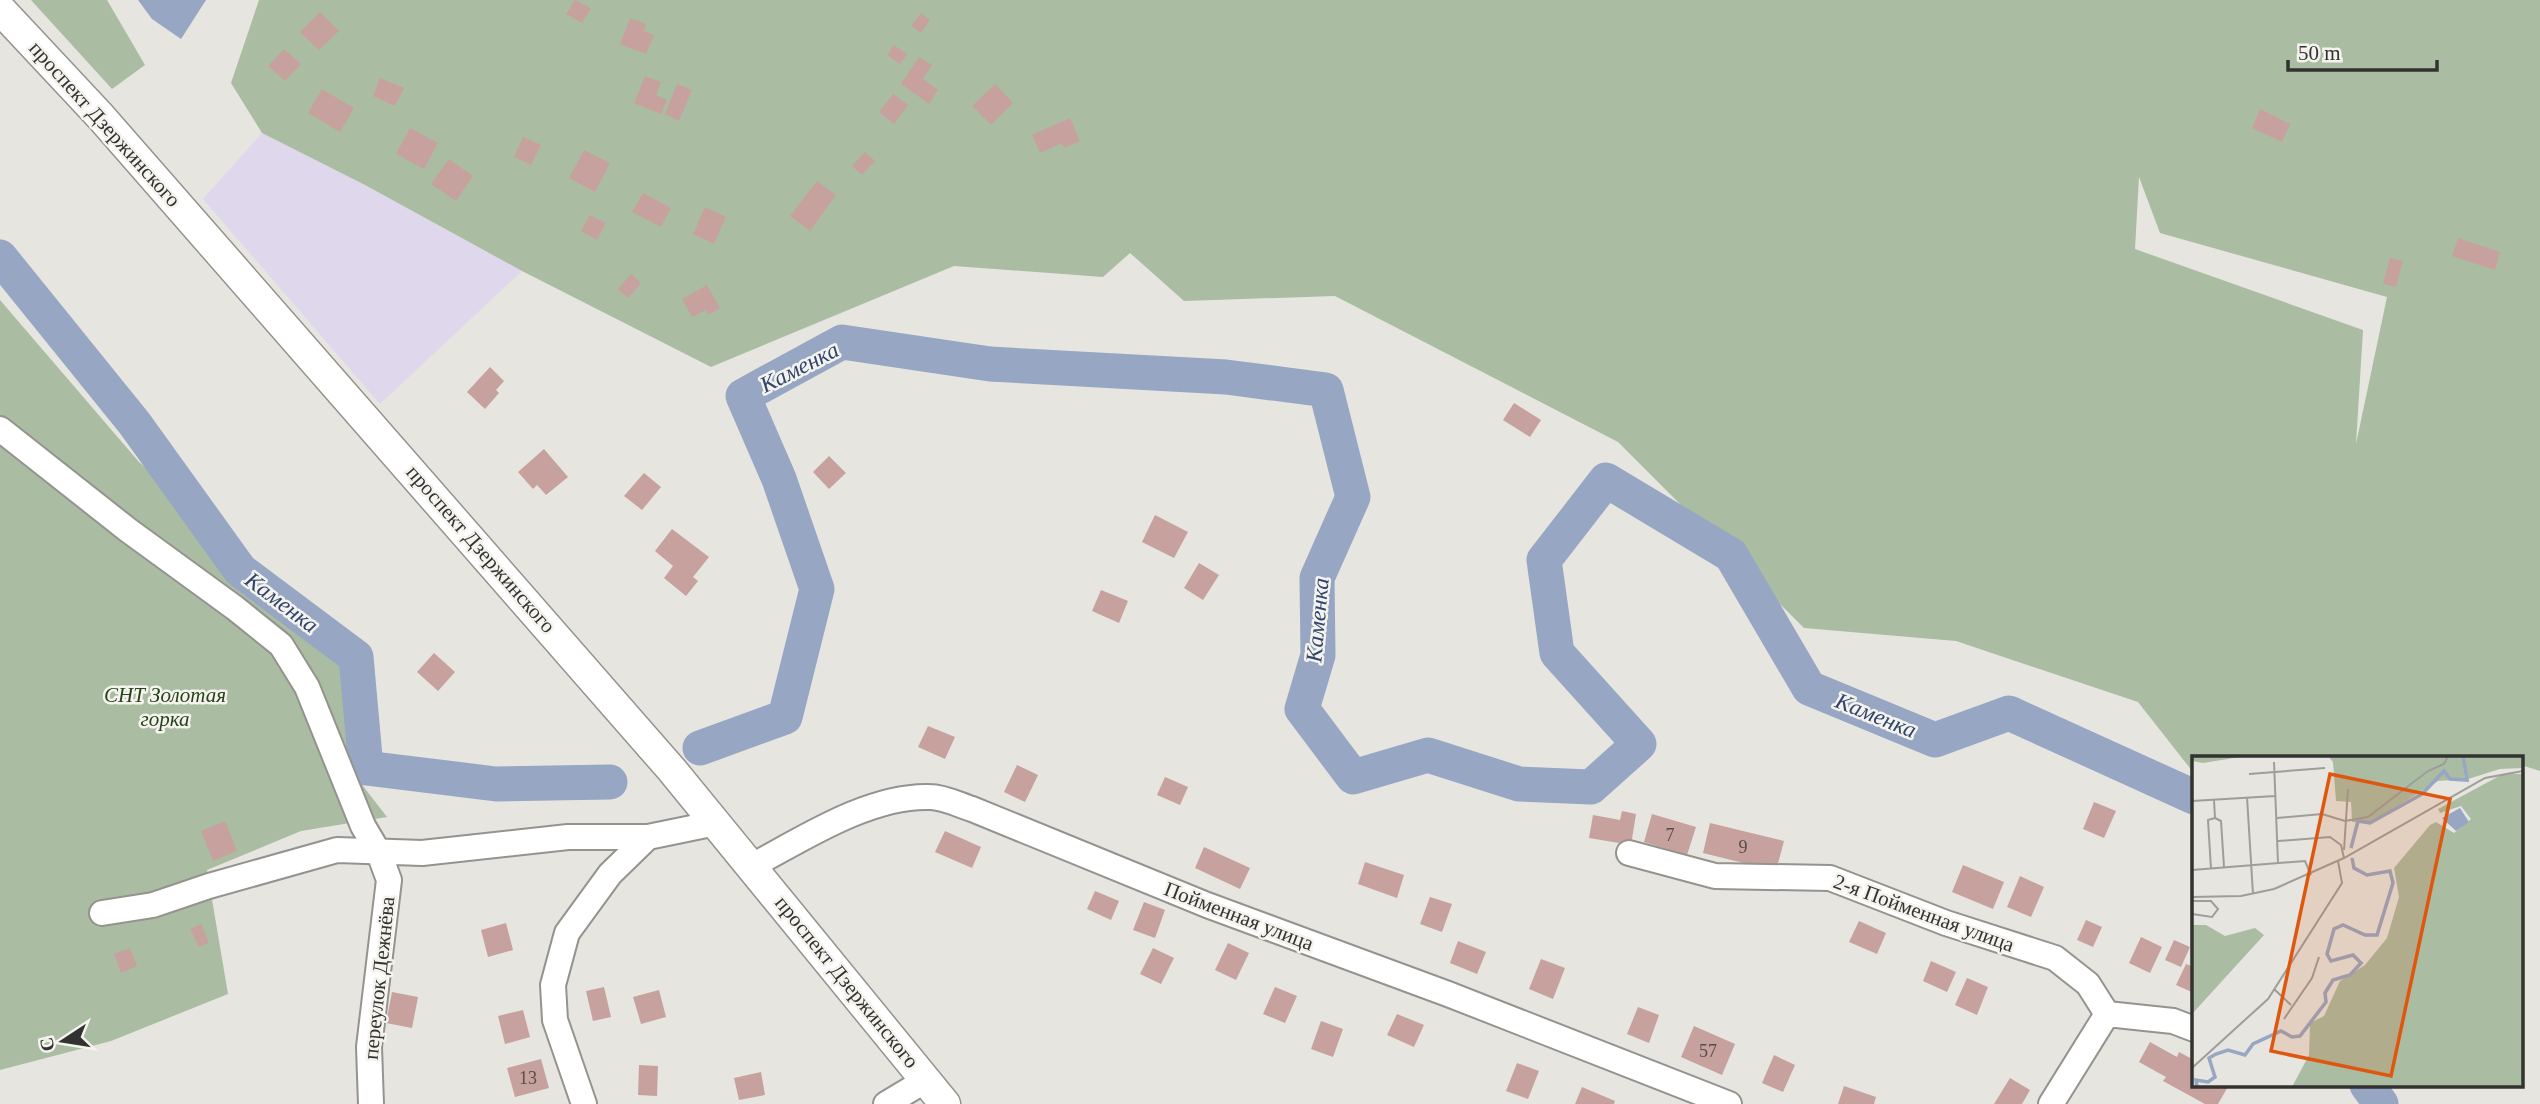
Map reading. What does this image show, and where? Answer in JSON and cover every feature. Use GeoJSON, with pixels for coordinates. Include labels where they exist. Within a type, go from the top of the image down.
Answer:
{"type":"FeatureCollection","features":[{"type":"Feature","properties":{"kind":"street","name":"проспект Дзержинского"},"geometry":{"type":"LineString","coordinates":[[0,9],[109,127],[398,454],[716,823],[945,1104]]}},
{"type":"Feature","properties":{"kind":"street","name":"переулок Дежнёва"},"geometry":{"type":"LineString","coordinates":[[0,429],[281,645],[307,687],[363,826],[379,853],[389,880],[369,1047],[371,1104]]}},
{"type":"Feature","properties":{"kind":"street","name":"Пойменная улица"},"geometry":{"type":"LineString","coordinates":[[752,866],[867,808],[905,798],[934,797],[972,809],[1207,905],[1448,994],[1729,1104]]}},
{"type":"Feature","properties":{"kind":"street"},"geometry":{"type":"LineString","coordinates":[[102,913],[153,905],[209,886],[337,850],[422,853],[568,837],[648,837],[716,823]]}},
{"type":"Feature","properties":{"kind":"street"},"geometry":{"type":"LineString","coordinates":[[584,1104],[555,1020],[553,985],[567,933],[610,874],[648,837]]}},
{"type":"Feature","properties":{"kind":"street","name":"2-я Пойменная улица"},"geometry":{"type":"LineString","coordinates":[[1629,853],[1715,876],[1830,877],[1947,923],[2056,958],[2088,984],[2107,1014]]}},
{"type":"Feature","properties":{"kind":"street"},"geometry":{"type":"LineString","coordinates":[[2051,1104],[2107,1014],[2174,1021],[2192,1029]]}},
{"type":"Feature","properties":{"kind":"street"},"geometry":{"type":"LineString","coordinates":[[886,1104],[926,1080]]}},
{"type":"Feature","properties":{"kind":"shaded area"},"geometry":{"type":"Polygon","coordinates":[[[262,133],[365,185],[522,271],[380,404],[203,199],[262,133]]]}},
{"type":"Feature","properties":{"kind":"green space"},"geometry":{"type":"Polygon","coordinates":[[[31,0],[107,0],[145,65],[112,89],[31,0]]]}},
{"type":"Feature","properties":{"kind":"green space"},"geometry":{"type":"Polygon","coordinates":[[[259,0],[2540,0],[2540,771],[2522,765],[2522,756],[2192,756],[2192,771],[2138,702],[1956,641],[1804,628],[1618,442],[1335,296],[1184,301],[1130,253],[1103,277],[954,266],[711,367],[522,271],[365,185],[262,133],[231,83],[259,0]],[[2139,177],[2135,249],[2363,330],[2356,444],[2387,297],[2160,233],[2139,177]]]}},
{"type":"Feature","properties":{"kind":"green space","name":"СНТ Золотая горка"},"geometry":{"type":"Polygon","coordinates":[[[0,300],[139,462],[361,660],[363,786],[387,817],[301,831],[207,870],[228,994],[111,1041],[0,1070],[0,300]]]}},
{"type":"Feature","properties":{"kind":"water"},"geometry":{"type":"Polygon","coordinates":[[[138,0],[206,0],[181,39],[152,19],[138,0]]]}},
{"type":"Feature","properties":{"kind":"building"},"geometry":{"type":"Polygon","coordinates":[[[575,0],[591,8],[582,23],[566,14],[575,0]]]}},
{"type":"Feature","properties":{"kind":"building"},"geometry":{"type":"Polygon","coordinates":[[[320,12],[339,31],[319,50],[300,32],[320,12]]]}},
{"type":"Feature","properties":{"kind":"building"},"geometry":{"type":"Polygon","coordinates":[[[921,13],[930,20],[921,33],[911,26],[921,13]]]}},
{"type":"Feature","properties":{"kind":"building"},"geometry":{"type":"Polygon","coordinates":[[[630,18],[646,24],[644,31],[654,35],[646,54],[620,44],[630,18]]]}},
{"type":"Feature","properties":{"kind":"building"},"geometry":{"type":"Polygon","coordinates":[[[894,45],[907,54],[900,64],[887,55],[894,45]]]}},
{"type":"Feature","properties":{"kind":"building"},"geometry":{"type":"Polygon","coordinates":[[[284,49],[301,64],[285,81],[268,66],[284,49]]]}},
{"type":"Feature","properties":{"kind":"building"},"geometry":{"type":"Polygon","coordinates":[[[919,57],[932,65],[923,79],[938,90],[929,104],[901,84],[919,57]]]}},
{"type":"Feature","properties":{"kind":"building"},"geometry":{"type":"Polygon","coordinates":[[[645,76],[661,82],[656,95],[667,100],[661,114],[634,103],[645,76]]]}},
{"type":"Feature","properties":{"kind":"building"},"geometry":{"type":"Polygon","coordinates":[[[380,78],[404,88],[395,106],[373,96],[380,78]]]}},
{"type":"Feature","properties":{"kind":"building"},"geometry":{"type":"Polygon","coordinates":[[[677,84],[692,90],[679,121],[665,114],[677,84]]]}},
{"type":"Feature","properties":{"kind":"building"},"geometry":{"type":"Polygon","coordinates":[[[995,84],[1013,103],[991,125],[972,106],[995,84]]]}},
{"type":"Feature","properties":{"kind":"building"},"geometry":{"type":"Polygon","coordinates":[[[322,89],[354,108],[340,132],[308,113],[322,89]]]}},
{"type":"Feature","properties":{"kind":"building"},"geometry":{"type":"Polygon","coordinates":[[[893,94],[908,105],[894,124],[879,112],[893,94]]]}},
{"type":"Feature","properties":{"kind":"building"},"geometry":{"type":"Polygon","coordinates":[[[2260,109],[2290,124],[2282,142],[2252,128],[2260,109]]]}},
{"type":"Feature","properties":{"kind":"building"},"geometry":{"type":"Polygon","coordinates":[[[1070,118],[1080,141],[1064,148],[1062,143],[1040,153],[1032,135],[1070,118]]]}},
{"type":"Feature","properties":{"kind":"building"},"geometry":{"type":"Polygon","coordinates":[[[410,128],[438,143],[424,169],[396,154],[410,128]]]}},
{"type":"Feature","properties":{"kind":"building"},"geometry":{"type":"Polygon","coordinates":[[[523,137],[541,145],[531,165],[514,157],[523,137]]]}},
{"type":"Feature","properties":{"kind":"building"},"geometry":{"type":"Polygon","coordinates":[[[584,150],[610,163],[595,192],[569,178],[584,150]]]}},
{"type":"Feature","properties":{"kind":"building"},"geometry":{"type":"Polygon","coordinates":[[[865,152],[875,161],[862,175],[852,166],[865,152]]]}},
{"type":"Feature","properties":{"kind":"building"},"geometry":{"type":"Polygon","coordinates":[[[449,159],[473,176],[456,201],[431,184],[449,159]]]}},
{"type":"Feature","properties":{"kind":"building"},"geometry":{"type":"Polygon","coordinates":[[[817,181],[836,195],[810,231],[790,216],[817,181]]]}},
{"type":"Feature","properties":{"kind":"building"},"geometry":{"type":"Polygon","coordinates":[[[643,193],[671,208],[661,227],[632,212],[643,193]]]}},
{"type":"Feature","properties":{"kind":"building"},"geometry":{"type":"Polygon","coordinates":[[[705,207],[726,217],[714,244],[693,234],[705,207]]]}},
{"type":"Feature","properties":{"kind":"building"},"geometry":{"type":"Polygon","coordinates":[[[590,215],[606,223],[597,240],[581,231],[590,215]]]}},
{"type":"Feature","properties":{"kind":"building"},"geometry":{"type":"Polygon","coordinates":[[[2458,238],[2500,252],[2495,270],[2452,256],[2458,238]]]}},
{"type":"Feature","properties":{"kind":"building"},"geometry":{"type":"Polygon","coordinates":[[[2390,258],[2403,261],[2396,287],[2383,284],[2390,258]]]}},
{"type":"Feature","properties":{"kind":"building"},"geometry":{"type":"Polygon","coordinates":[[[631,274],[641,283],[628,298],[618,289],[631,274]]]}},
{"type":"Feature","properties":{"kind":"building"},"geometry":{"type":"Polygon","coordinates":[[[707,285],[720,308],[708,315],[706,310],[692,317],[682,299],[707,285]]]}},
{"type":"Feature","properties":{"kind":"building"},"geometry":{"type":"Polygon","coordinates":[[[490,367],[504,381],[496,390],[499,393],[485,409],[467,392],[490,367]]]}},
{"type":"Feature","properties":{"kind":"building"},"geometry":{"type":"Polygon","coordinates":[[[1514,403],[1541,420],[1530,437],[1503,420],[1514,403]]]}},
{"type":"Feature","properties":{"kind":"building"},"geometry":{"type":"Polygon","coordinates":[[[544,449],[568,477],[546,495],[537,485],[533,489],[518,472],[544,449]]]}},
{"type":"Feature","properties":{"kind":"building"},"geometry":{"type":"Polygon","coordinates":[[[829,456],[846,473],[829,489],[813,472],[829,456]]]}},
{"type":"Feature","properties":{"kind":"building"},"geometry":{"type":"Polygon","coordinates":[[[644,473],[661,487],[642,510],[624,496],[644,473]]]}},
{"type":"Feature","properties":{"kind":"building"},"geometry":{"type":"Polygon","coordinates":[[[1155,515],[1188,532],[1174,558],[1142,542],[1155,515]]]}},
{"type":"Feature","properties":{"kind":"building"},"geometry":{"type":"Polygon","coordinates":[[[672,529],[709,557],[693,577],[698,581],[686,596],[664,578],[673,566],[655,551],[672,529]]]}},
{"type":"Feature","properties":{"kind":"building"},"geometry":{"type":"Polygon","coordinates":[[[1199,563],[1219,575],[1203,600],[1184,588],[1199,563]]]}},
{"type":"Feature","properties":{"kind":"building"},"geometry":{"type":"Polygon","coordinates":[[[1101,590],[1128,601],[1119,623],[1092,611],[1101,590]]]}},
{"type":"Feature","properties":{"kind":"building"},"geometry":{"type":"Polygon","coordinates":[[[434,653],[455,672],[438,691],[417,672],[434,653]]]}},
{"type":"Feature","properties":{"kind":"building"},"geometry":{"type":"Polygon","coordinates":[[[928,726],[955,737],[945,759],[918,747],[928,726]]]}},
{"type":"Feature","properties":{"kind":"building"},"geometry":{"type":"Polygon","coordinates":[[[1017,765],[1038,775],[1025,802],[1004,792],[1017,765]]]}},
{"type":"Feature","properties":{"kind":"building"},"geometry":{"type":"Polygon","coordinates":[[[1165,777],[1188,787],[1180,805],[1157,795],[1165,777]]]}},
{"type":"Feature","properties":{"kind":"building"},"geometry":{"type":"Polygon","coordinates":[[[2094,802],[2116,811],[2104,838],[2083,829],[2094,802]]]}},
{"type":"Feature","properties":{"kind":"building"},"geometry":{"type":"Polygon","coordinates":[[[1622,811],[1636,814],[1631,845],[1589,838],[1593,815],[1620,820],[1622,811]]]}},
{"type":"Feature","properties":{"kind":"building"},"geometry":{"type":"Polygon","coordinates":[[[1652,814],[1696,827],[1687,855],[1644,842],[1652,814]]]}},
{"type":"Feature","properties":{"kind":"building"},"geometry":{"type":"Polygon","coordinates":[[[225,821],[237,851],[213,861],[201,831],[225,821]]]}},
{"type":"Feature","properties":{"kind":"building"},"geometry":{"type":"Polygon","coordinates":[[[1710,823],[1784,841],[1776,871],[1703,853],[1710,823]]]}},
{"type":"Feature","properties":{"kind":"building"},"geometry":{"type":"Polygon","coordinates":[[[945,831],[981,847],[972,868],[935,852],[945,831]]]}},
{"type":"Feature","properties":{"kind":"building"},"geometry":{"type":"Polygon","coordinates":[[[1204,847],[1250,868],[1240,889],[1195,868],[1204,847]]]}},
{"type":"Feature","properties":{"kind":"building"},"geometry":{"type":"Polygon","coordinates":[[[1365,862],[1404,875],[1397,898],[1358,884],[1365,862]]]}},
{"type":"Feature","properties":{"kind":"building"},"geometry":{"type":"Polygon","coordinates":[[[1963,865],[2004,882],[1993,909],[1952,892],[1963,865]]]}},
{"type":"Feature","properties":{"kind":"building"},"geometry":{"type":"Polygon","coordinates":[[[2020,876],[2044,887],[2031,917],[2007,907],[2020,876]]]}},
{"type":"Feature","properties":{"kind":"building"},"geometry":{"type":"Polygon","coordinates":[[[1095,891],[1119,901],[1111,920],[1087,909],[1095,891]]]}},
{"type":"Feature","properties":{"kind":"building"},"geometry":{"type":"Polygon","coordinates":[[[1430,897],[1452,904],[1442,932],[1420,924],[1430,897]]]}},
{"type":"Feature","properties":{"kind":"building"},"geometry":{"type":"Polygon","coordinates":[[[1144,902],[1165,910],[1155,938],[1133,930],[1144,902]]]}},
{"type":"Feature","properties":{"kind":"building"},"geometry":{"type":"Polygon","coordinates":[[[2086,920],[2102,927],[2093,947],[2077,940],[2086,920]]]}},
{"type":"Feature","properties":{"kind":"building"},"geometry":{"type":"Polygon","coordinates":[[[1859,921],[1886,933],[1877,954],[1849,942],[1859,921]]]}},
{"type":"Feature","properties":{"kind":"building"},"geometry":{"type":"Polygon","coordinates":[[[506,923],[513,950],[488,957],[481,930],[506,923]]]}},
{"type":"Feature","properties":{"kind":"building"},"geometry":{"type":"Polygon","coordinates":[[[201,924],[209,943],[199,947],[190,929],[201,924]]]}},
{"type":"Feature","properties":{"kind":"building"},"geometry":{"type":"Polygon","coordinates":[[[2141,937],[2162,947],[2150,973],[2129,963],[2141,937]]]}},
{"type":"Feature","properties":{"kind":"building"},"geometry":{"type":"Polygon","coordinates":[[[2174,940],[2190,947],[2181,967],[2165,960],[2174,940]]]}},
{"type":"Feature","properties":{"kind":"building"},"geometry":{"type":"Polygon","coordinates":[[[1458,941],[1486,952],[1477,974],[1450,963],[1458,941]]]}},
{"type":"Feature","properties":{"kind":"building"},"geometry":{"type":"Polygon","coordinates":[[[1228,943],[1249,953],[1236,980],[1215,970],[1228,943]]]}},
{"type":"Feature","properties":{"kind":"building"},"geometry":{"type":"Polygon","coordinates":[[[130,948],[137,966],[121,973],[114,954],[130,948]]]}},
{"type":"Feature","properties":{"kind":"building"},"geometry":{"type":"Polygon","coordinates":[[[1153,948],[1174,958],[1161,984],[1140,974],[1153,948]]]}},
{"type":"Feature","properties":{"kind":"building"},"geometry":{"type":"Polygon","coordinates":[[[1541,959],[1565,968],[1553,999],[1529,989],[1541,959]]]}},
{"type":"Feature","properties":{"kind":"building"},"geometry":{"type":"Polygon","coordinates":[[[1931,961],[1956,972],[1947,992],[1923,981],[1931,961]]]}},
{"type":"Feature","properties":{"kind":"building"},"geometry":{"type":"Polygon","coordinates":[[[2186,964],[2192,966],[2192,992],[2176,985],[2186,964]]]}},
{"type":"Feature","properties":{"kind":"building"},"geometry":{"type":"Polygon","coordinates":[[[1967,978],[1988,987],[1977,1015],[1955,1005],[1967,978]]]}},
{"type":"Feature","properties":{"kind":"building"},"geometry":{"type":"Polygon","coordinates":[[[604,987],[611,1017],[593,1021],[586,991],[604,987]]]}},
{"type":"Feature","properties":{"kind":"building"},"geometry":{"type":"Polygon","coordinates":[[[1275,987],[1297,996],[1285,1023],[1263,1014],[1275,987]]]}},
{"type":"Feature","properties":{"kind":"building"},"geometry":{"type":"Polygon","coordinates":[[[659,990],[666,1017],[641,1024],[633,997],[659,990]]]}},
{"type":"Feature","properties":{"kind":"building"},"geometry":{"type":"Polygon","coordinates":[[[392,992],[418,997],[412,1028],[386,1023],[392,992]]]}},
{"type":"Feature","properties":{"kind":"building"},"geometry":{"type":"Polygon","coordinates":[[[1638,1007],[1659,1015],[1649,1043],[1627,1034],[1638,1007]]]}},
{"type":"Feature","properties":{"kind":"building"},"geometry":{"type":"Polygon","coordinates":[[[523,1010],[530,1037],[505,1044],[498,1016],[523,1010]]]}},
{"type":"Feature","properties":{"kind":"building"},"geometry":{"type":"Polygon","coordinates":[[[1397,1014],[1424,1025],[1414,1047],[1387,1035],[1397,1014]]]}},
{"type":"Feature","properties":{"kind":"building"},"geometry":{"type":"Polygon","coordinates":[[[1321,1021],[1343,1029],[1333,1057],[1311,1049],[1321,1021]]]}},
{"type":"Feature","properties":{"kind":"building"},"geometry":{"type":"Polygon","coordinates":[[[1694,1026],[1735,1044],[1722,1075],[1681,1057],[1694,1026]]]}},
{"type":"Feature","properties":{"kind":"building"},"geometry":{"type":"Polygon","coordinates":[[[2150,1042],[2177,1057],[2179,1052],[2192,1059],[2192,1086],[2228,1086],[2218,1104],[2205,1104],[2163,1081],[2166,1077],[2139,1062],[2150,1042]]]}},
{"type":"Feature","properties":{"kind":"building"},"geometry":{"type":"Polygon","coordinates":[[[1774,1055],[1795,1065],[1783,1092],[1762,1083],[1774,1055]]]}},
{"type":"Feature","properties":{"kind":"building"},"geometry":{"type":"Polygon","coordinates":[[[541,1059],[549,1088],[515,1097],[507,1068],[541,1059]]]}},
{"type":"Feature","properties":{"kind":"building"},"geometry":{"type":"Polygon","coordinates":[[[1517,1063],[1539,1071],[1528,1099],[1506,1091],[1517,1063]]]}},
{"type":"Feature","properties":{"kind":"building"},"geometry":{"type":"Polygon","coordinates":[[[639,1065],[658,1066],[657,1096],[638,1095],[639,1065]]]}},
{"type":"Feature","properties":{"kind":"building"},"geometry":{"type":"Polygon","coordinates":[[[761,1072],[765,1095],[739,1100],[734,1078],[761,1072]]]}},
{"type":"Feature","properties":{"kind":"building"},"geometry":{"type":"Polygon","coordinates":[[[2010,1078],[2030,1090],[2022,1104],[1994,1104],[2010,1078]]]}},
{"type":"Feature","properties":{"kind":"building"},"geometry":{"type":"Polygon","coordinates":[[[1844,1086],[1876,1097],[1874,1104],[1838,1104],[1844,1086]]]}},
{"type":"Feature","properties":{"kind":"building"},"geometry":{"type":"Polygon","coordinates":[[[1582,1087],[1615,1101],[1614,1104],[1575,1104],[1582,1087]]]}},
{"type":"Feature","properties":{"kind":"waterway","name":"Каменка"},"geometry":{"type":"LineString","coordinates":[[0,257],[135,424],[240,570],[356,657],[366,768],[496,784],[610,782]]}},
{"type":"Feature","properties":{"kind":"waterway","name":"Каменка"},"geometry":{"type":"LineString","coordinates":[[700,748],[785,717],[817,589],[779,479],[743,396],[842,342],[990,364],[1226,377],[1326,390],[1353,497],[1317,578],[1318,655],[1302,709],[1353,777],[1428,755],[1519,784],[1591,787],[1639,744],[1557,653],[1544,560],[1606,480],[1731,555],[1809,688],[1935,740],[2009,713],[2192,796]]}},
{"type":"Feature","properties":{"kind":"waterway","name":"Каменка"},"geometry":{"type":"LineString","coordinates":[[2368,1086],[2381,1104]]}}]}
